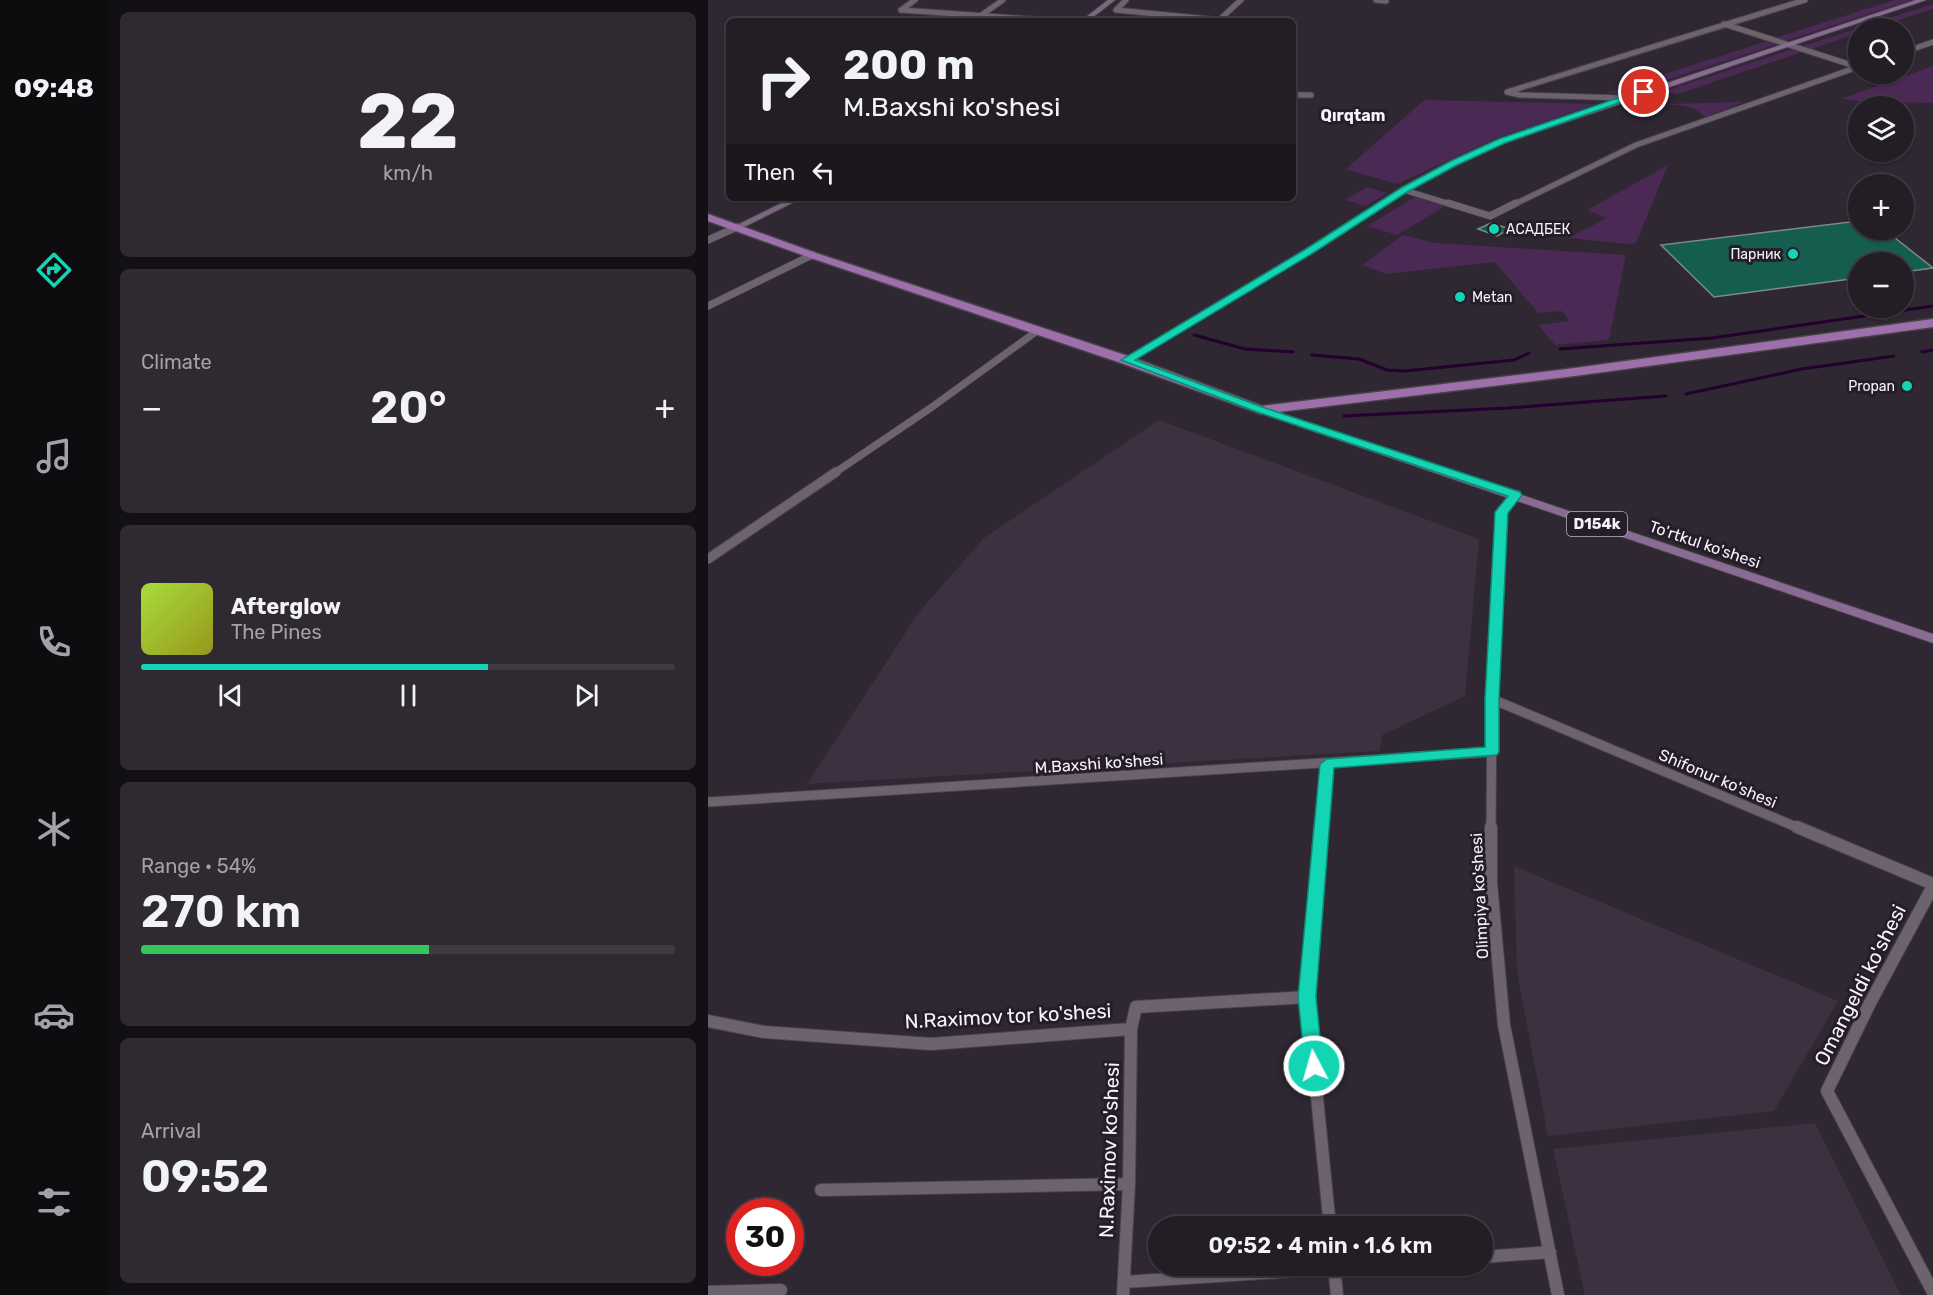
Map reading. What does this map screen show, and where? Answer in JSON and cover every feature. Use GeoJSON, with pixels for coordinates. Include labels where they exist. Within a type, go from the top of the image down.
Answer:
{"type":"FeatureCollection","features":[{"type":"Feature","properties":{"kind":"highway"},"geometry":{"type":"LineString","coordinates":[[708,217],[812,255],[1126,360],[1261,410],[1567,373],[1933,323]]}},
{"type":"Feature","properties":{"kind":"main road"},"geometry":{"type":"LineString","coordinates":[[1126,360],[1309,251],[1404,190],[1502,141],[1624,98],[1923,0]]}},
{"type":"Feature","properties":{"kind":"main road","name":"To'rtkul ko'shesi"},"geometry":{"type":"LineString","coordinates":[[1261,410],[1933,639]]}},
{"type":"Feature","properties":{"kind":"street"},"geometry":{"type":"LineString","coordinates":[[915,0],[901,10],[1020,18]]}},
{"type":"Feature","properties":{"kind":"street"},"geometry":{"type":"LineString","coordinates":[[977,18],[1003,0]]}},
{"type":"Feature","properties":{"kind":"street"},"geometry":{"type":"LineString","coordinates":[[1088,18],[1112,0]]}},
{"type":"Feature","properties":{"kind":"street"},"geometry":{"type":"LineString","coordinates":[[1126,0],[1116,10],[1190,18]]}},
{"type":"Feature","properties":{"kind":"street"},"geometry":{"type":"LineString","coordinates":[[1221,18],[1241,0]]}},
{"type":"Feature","properties":{"kind":"street"},"geometry":{"type":"LineString","coordinates":[[1376,0],[1386,1]]}},
{"type":"Feature","properties":{"kind":"street"},"geometry":{"type":"LineString","coordinates":[[1624,98],[1520,95],[1507,92],[1805,0]]}},
{"type":"Feature","properties":{"kind":"street"},"geometry":{"type":"LineString","coordinates":[[1724,24],[1848,64]]}},
{"type":"Feature","properties":{"kind":"street"},"geometry":{"type":"LineString","coordinates":[[1914,49],[1933,42]]}},
{"type":"Feature","properties":{"kind":"street"},"geometry":{"type":"LineString","coordinates":[[1404,190],[1490,216],[1636,145],[1848,71]]}},
{"type":"Feature","properties":{"kind":"street"},"geometry":{"type":"LineString","coordinates":[[1296,95],[1311,95]]}},
{"type":"Feature","properties":{"kind":"street"},"geometry":{"type":"LineString","coordinates":[[708,240],[792,201]]}},
{"type":"Feature","properties":{"kind":"street"},"geometry":{"type":"LineString","coordinates":[[708,306],[812,255]]}},
{"type":"Feature","properties":{"kind":"street"},"geometry":{"type":"LineString","coordinates":[[708,559],[933,407],[1037,331]]}},
{"type":"Feature","properties":{"kind":"street","name":"Olimpiya ko'shesi"},"geometry":{"type":"LineString","coordinates":[[1516,495],[1502,512],[1492,699],[1491,883],[1504,1025],[1558,1295]]}},
{"type":"Feature","properties":{"kind":"street","name":"Shifonur ko'shesi"},"geometry":{"type":"LineString","coordinates":[[1492,699],[1933,885]]}},
{"type":"Feature","properties":{"kind":"street","name":"M.Baxshi ko'shesi"},"geometry":{"type":"LineString","coordinates":[[708,802],[1492,752]]}},
{"type":"Feature","properties":{"kind":"street"},"geometry":{"type":"LineString","coordinates":[[1327,764],[1307,997],[1329,1216]]}},
{"type":"Feature","properties":{"kind":"street","name":"Omangeldi ko'shesi"},"geometry":{"type":"LineString","coordinates":[[1933,885],[1870,1003],[1827,1091],[1933,1292]]}},
{"type":"Feature","properties":{"kind":"street","name":"N.Raximov ko'shesi"},"geometry":{"type":"LineString","coordinates":[[1123,1289],[1129,1184],[1131,1029],[1136,1007],[1307,997]]}},
{"type":"Feature","properties":{"kind":"street","name":"N.Raximov tor ko'shesi"},"geometry":{"type":"LineString","coordinates":[[708,1021],[764,1032],[931,1044],[1131,1029]]}},
{"type":"Feature","properties":{"kind":"street"},"geometry":{"type":"LineString","coordinates":[[821,1190],[1129,1184]]}},
{"type":"Feature","properties":{"kind":"street"},"geometry":{"type":"LineString","coordinates":[[1493,1256],[1550,1252]]}},
{"type":"Feature","properties":{"kind":"street"},"geometry":{"type":"LineString","coordinates":[[1123,1289],[1254,1276]]}},
{"type":"Feature","properties":{"kind":"street"},"geometry":{"type":"LineString","coordinates":[[1336,1276],[1337,1295]]}},
{"type":"Feature","properties":{"kind":"street"},"geometry":{"type":"LineString","coordinates":[[708,1292],[781,1290]]}},
{"type":"Feature","properties":{"kind":"shaded area"},"geometry":{"type":"Polygon","coordinates":[[[1894,0],[1912,0],[1856,18],[1848,18],[1848,21],[1785,41],[1775,38],[1894,0]]]}},
{"type":"Feature","properties":{"kind":"shaded area"},"geometry":{"type":"Polygon","coordinates":[[[1933,4],[1933,9],[1905,18],[1890,18],[1933,4]]]}},
{"type":"Feature","properties":{"kind":"shaded area"},"geometry":{"type":"Polygon","coordinates":[[[1848,31],[1848,36],[1812,49],[1803,46],[1848,31]]]}},
{"type":"Feature","properties":{"kind":"shaded area"},"geometry":{"type":"Polygon","coordinates":[[[1767,41],[1777,44],[1624,94],[1606,93],[1767,41]]]}},
{"type":"Feature","properties":{"kind":"shaded area"},"geometry":{"type":"Polygon","coordinates":[[[1793,49],[1802,52],[1678,94],[1662,92],[1793,49]]]}},
{"type":"Feature","properties":{"kind":"shaded area"},"geometry":{"type":"Polygon","coordinates":[[[1933,66],[1933,103],[1914,103],[1914,96],[1849,96],[1883,84],[1914,84],[1914,73],[1933,66]]]}},
{"type":"Feature","properties":{"kind":"shaded area"},"geometry":{"type":"Polygon","coordinates":[[[1424,100],[1596,104],[1497,138],[1397,184],[1346,169],[1424,100]]]}},
{"type":"Feature","properties":{"kind":"shaded area"},"geometry":{"type":"Polygon","coordinates":[[[1744,102],[1705,117],[1691,108],[1662,104],[1744,102]]]}},
{"type":"Feature","properties":{"kind":"shaded area"},"geometry":{"type":"Polygon","coordinates":[[[1668,165],[1636,243],[1568,238],[1607,218],[1587,210],[1668,165]]]}},
{"type":"Feature","properties":{"kind":"shaded area"},"geometry":{"type":"Polygon","coordinates":[[[1367,187],[1387,193],[1366,206],[1345,200],[1367,187]]]}},
{"type":"Feature","properties":{"kind":"shaded area"},"geometry":{"type":"Polygon","coordinates":[[[1417,196],[1447,205],[1397,235],[1367,226],[1417,196]]]}},
{"type":"Feature","properties":{"kind":"shaded area"},"geometry":{"type":"Polygon","coordinates":[[[1403,235],[1435,243],[1626,255],[1609,340],[1555,345],[1538,325],[1569,321],[1562,311],[1538,313],[1495,262],[1386,274],[1362,265],[1403,235]]]}},
{"type":"Feature","properties":{"kind":"shaded area"},"geometry":{"type":"Polygon","coordinates":[[[1159,420],[1479,539],[1465,696],[1382,735],[1380,751],[807,784],[919,612],[984,538],[1159,420]]]}},
{"type":"Feature","properties":{"kind":"shaded area"},"geometry":{"type":"Polygon","coordinates":[[[1514,866],[1838,1001],[1774,1111],[1548,1136],[1517,972],[1514,866]]]}},
{"type":"Feature","properties":{"kind":"shaded area"},"geometry":{"type":"Polygon","coordinates":[[[1815,1123],[1901,1295],[1585,1295],[1553,1149],[1815,1123]]]}},
{"type":"Feature","properties":{"kind":"building","name":"Парник"},"geometry":{"type":"Polygon","coordinates":[[[1848,222],[1848,240],[1898,240],[1913,252],[1848,252],[1848,279],[1714,297],[1661,245],[1848,222]]]}},
{"type":"Feature","properties":{"kind":"building","name":"АСАДБЕК"},"geometry":{"type":"Polygon","coordinates":[[[1491,223],[1510,229],[1497,236],[1478,229],[1491,223]]]}},
{"type":"Feature","properties":{"kind":"building","name":"Парник"},"geometry":{"type":"Polygon","coordinates":[[[1914,253],[1933,268],[1914,271],[1914,253]]]}},
{"type":"Feature","properties":{"kind":"waterway"},"geometry":{"type":"LineString","coordinates":[[1560,349],[1712,338],[1933,306]]}},
{"type":"Feature","properties":{"kind":"waterway"},"geometry":{"type":"LineString","coordinates":[[1194,335],[1245,349],[1293,352]]}},
{"type":"Feature","properties":{"kind":"waterway"},"geometry":{"type":"LineString","coordinates":[[1922,352],[1933,350]]}},
{"type":"Feature","properties":{"kind":"waterway"},"geometry":{"type":"LineString","coordinates":[[1312,355],[1359,359],[1387,370],[1405,371],[1514,360],[1529,353]]}},
{"type":"Feature","properties":{"kind":"waterway"},"geometry":{"type":"LineString","coordinates":[[1686,394],[1802,369],[1894,356]]}},
{"type":"Feature","properties":{"kind":"waterway"},"geometry":{"type":"LineString","coordinates":[[1344,416],[1508,408],[1666,396]]}},
{"type":"Feature","properties":{"kind":"place","name":"АСАДБЕК"},"geometry":{"type":"Point","coordinates":[1494,229]}},
{"type":"Feature","properties":{"kind":"place","name":"Парник"},"geometry":{"type":"Point","coordinates":[1793,254]}},
{"type":"Feature","properties":{"kind":"place","name":"Metan"},"geometry":{"type":"Point","coordinates":[1460,297]}},
{"type":"Feature","properties":{"kind":"place","name":"Propan"},"geometry":{"type":"Point","coordinates":[1907,386]}},
{"type":"Feature","properties":{"kind":"district","name":"Qırqtam"},"geometry":{"type":"Point","coordinates":[1353,115]}},
{"type":"Feature","properties":{"kind":"route"},"geometry":{"type":"LineString","coordinates":[[1314,1066],[1307,997],[1321,810],[1327,764],[1492,752],[1492,699],[1502,512],[1516,495],[1261,410],[1126,360],[1309,251],[1404,190],[1454,163],[1502,141],[1644,92]]}}]}
